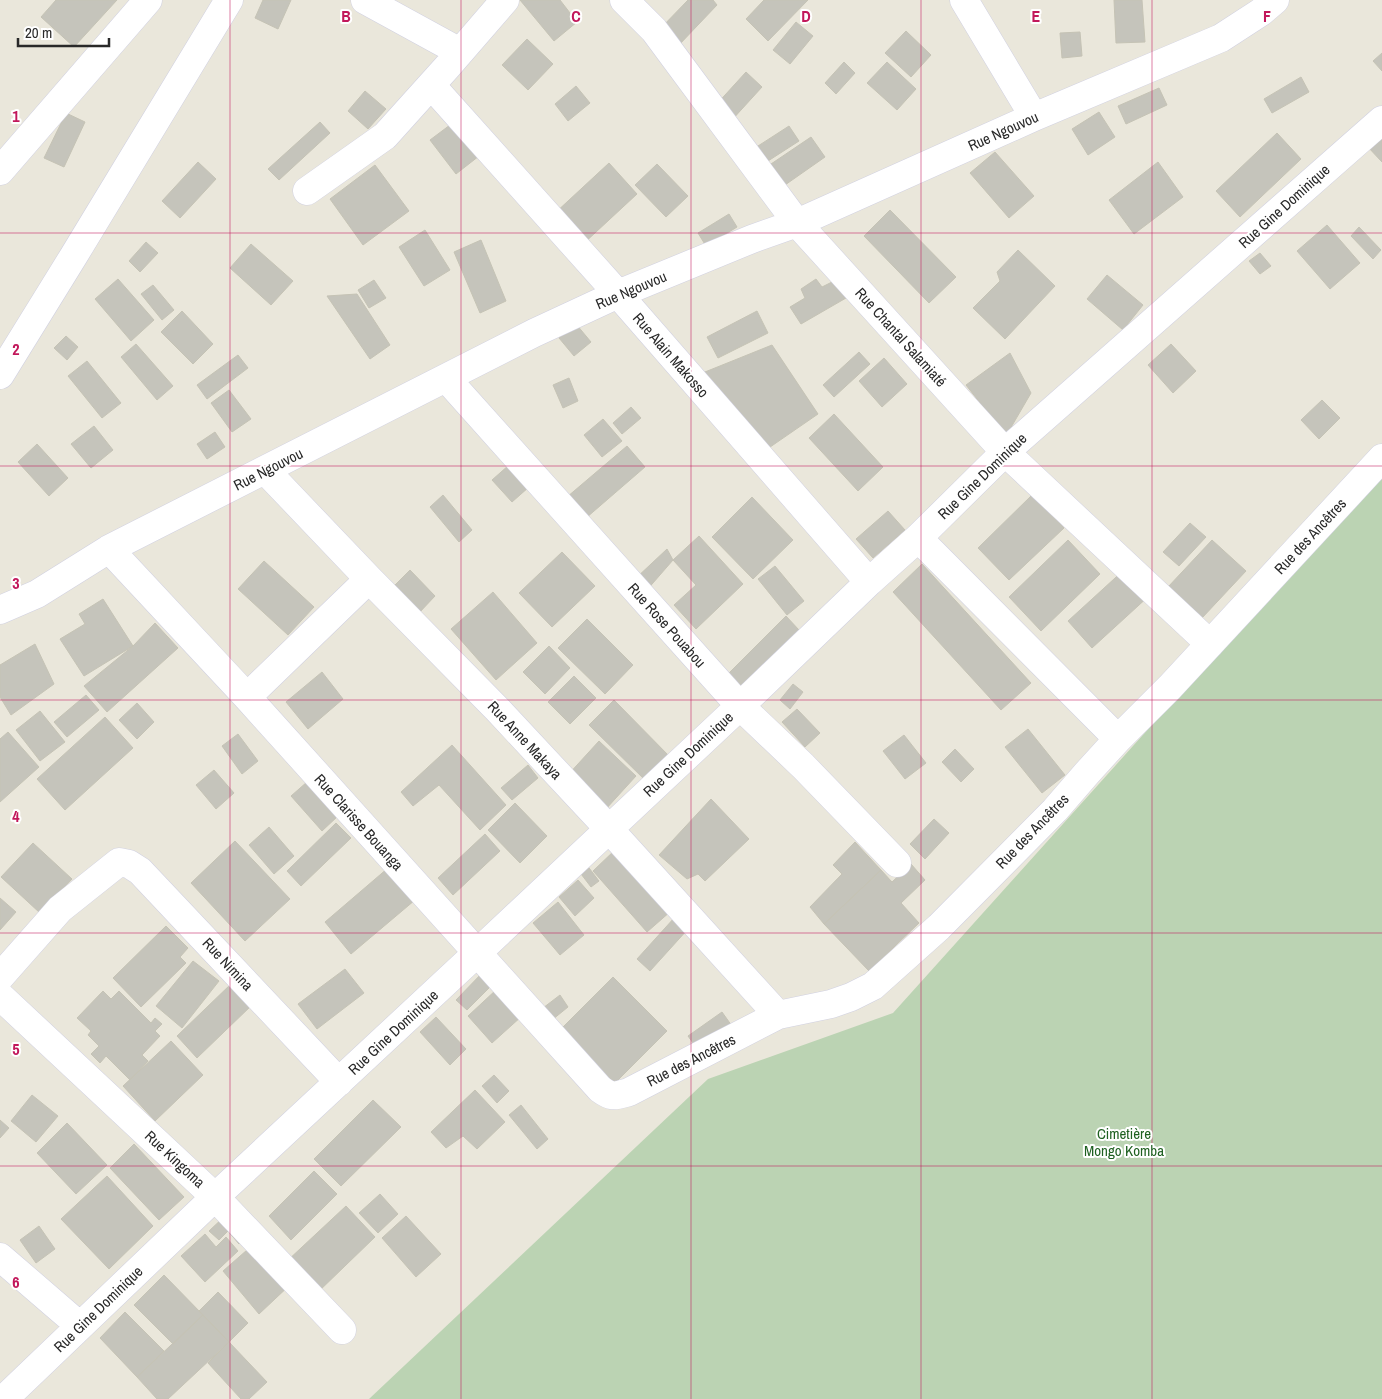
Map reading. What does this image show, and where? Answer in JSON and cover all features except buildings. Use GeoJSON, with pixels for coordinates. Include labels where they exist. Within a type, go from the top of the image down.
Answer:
{"type":"FeatureCollection","features":[{"type":"Feature","properties":{"kind":"street"},"geometry":{"type":"LineString","coordinates":[[0,171],[148,0]]}},
{"type":"Feature","properties":{"kind":"street"},"geometry":{"type":"LineString","coordinates":[[365,0],[460,52]]}},
{"type":"Feature","properties":{"kind":"street"},"geometry":{"type":"LineString","coordinates":[[307,191],[386,136],[504,0]]}},
{"type":"Feature","properties":{"kind":"street","name":"Rue Chantal Salamiaté"},"geometry":{"type":"LineString","coordinates":[[624,0],[654,30],[797,223],[1005,452],[1210,644]]}},
{"type":"Feature","properties":{"kind":"street"},"geometry":{"type":"LineString","coordinates":[[964,0],[1034,117]]}},
{"type":"Feature","properties":{"kind":"street","name":"Rue Ngouvou"},"geometry":{"type":"LineString","coordinates":[[0,610],[37,594],[109,549],[534,334],[618,294],[752,239],[797,223],[1034,117],[1222,38],[1261,12],[1275,0]]}},
{"type":"Feature","properties":{"kind":"street"},"geometry":{"type":"LineString","coordinates":[[0,375],[74,257],[219,3]]}},
{"type":"Feature","properties":{"kind":"street","name":"Rue Alain Makosso"},"geometry":{"type":"LineString","coordinates":[[431,85],[618,294],[869,582]]}},
{"type":"Feature","properties":{"kind":"street","name":"Rue Gine Dominique"},"geometry":{"type":"LineString","coordinates":[[4,1399],[215,1197],[918,538],[1005,452],[1382,120]]}},
{"type":"Feature","properties":{"kind":"street","name":"Rue Rose Pouabou"},"geometry":{"type":"LineString","coordinates":[[446,378],[740,706],[803,766],[897,863]]}},
{"type":"Feature","properties":{"kind":"street","name":"Rue des Ancêtres"},"geometry":{"type":"LineString","coordinates":[[608,1095],[616,1096],[629,1092],[778,1015],[832,1004],[873,986],[939,927],[1055,810],[1086,773],[1170,687],[1382,458]]}},
{"type":"Feature","properties":{"kind":"street","name":"Rue Anne Makaya"},"geometry":{"type":"LineString","coordinates":[[265,470],[498,710],[778,1015]]}},
{"type":"Feature","properties":{"kind":"street"},"geometry":{"type":"LineString","coordinates":[[918,538],[1118,739]]}},
{"type":"Feature","properties":{"kind":"street","name":"Rue Clarisse Bouanga"},"geometry":{"type":"LineString","coordinates":[[109,549],[247,697],[600,1089],[608,1095]]}},
{"type":"Feature","properties":{"kind":"street"},"geometry":{"type":"LineString","coordinates":[[247,697],[369,579]]}},
{"type":"Feature","properties":{"kind":"street","name":"Rue Nimina"},"geometry":{"type":"LineString","coordinates":[[0,976],[60,909],[119,862],[130,864],[140,870],[339,1082]]}},
{"type":"Feature","properties":{"kind":"street","name":"Rue Kingoma"},"geometry":{"type":"LineString","coordinates":[[0,996],[215,1197],[342,1330]]}},
{"type":"Feature","properties":{"kind":"street"},"geometry":{"type":"LineString","coordinates":[[0,1257],[80,1326]]}},
{"type":"Feature","properties":{"kind":"green space","name":"Cimetière Mongo Komba"},"geometry":{"type":"Polygon","coordinates":[[[1382,469],[1382,1399],[369,1399],[708,1079],[893,1013],[1382,469]]]}}]}
